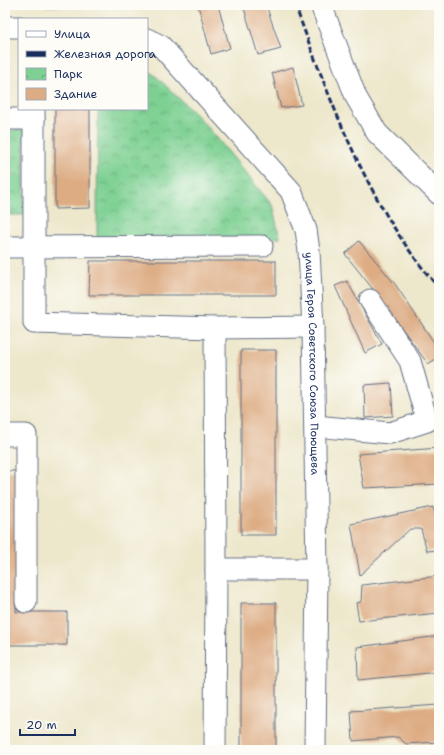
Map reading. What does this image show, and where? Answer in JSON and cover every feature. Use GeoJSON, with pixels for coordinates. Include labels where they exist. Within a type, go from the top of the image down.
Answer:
{"type":"FeatureCollection","features":[{"type":"Feature","properties":{"kind":"street"},"geometry":{"type":"LineString","coordinates":[[322,5],[356,97],[377,133],[439,194]]}},
{"type":"Feature","properties":{"kind":"street"},"geometry":{"type":"LineString","coordinates":[[5,27],[18,27]]}},
{"type":"Feature","properties":{"kind":"street","name":"улица Героя Советского Союза Поющева"},"geometry":{"type":"LineString","coordinates":[[148,40],[161,46],[291,191],[306,230],[309,251],[314,327],[317,568],[315,750]]}},
{"type":"Feature","properties":{"kind":"street"},"geometry":{"type":"LineString","coordinates":[[5,119],[34,114],[34,323],[215,328],[314,327]]}},
{"type":"Feature","properties":{"kind":"street"},"geometry":{"type":"LineString","coordinates":[[5,247],[262,246]]}},
{"type":"Feature","properties":{"kind":"street"},"geometry":{"type":"LineString","coordinates":[[315,426],[390,433],[427,421],[410,361],[370,300]]}},
{"type":"Feature","properties":{"kind":"street"},"geometry":{"type":"LineString","coordinates":[[215,328],[215,750]]}},
{"type":"Feature","properties":{"kind":"street"},"geometry":{"type":"LineString","coordinates":[[5,435],[26,435],[26,602]]}},
{"type":"Feature","properties":{"kind":"street"},"geometry":{"type":"LineString","coordinates":[[216,569],[317,568]]}},
{"type":"Feature","properties":{"kind":"green space"},"geometry":{"type":"Polygon","coordinates":[[[148,71],[157,77],[208,127],[272,205],[280,238],[97,238],[98,110],[148,110],[148,71]]]}},
{"type":"Feature","properties":{"kind":"green space"},"geometry":{"type":"Polygon","coordinates":[[[5,130],[24,130],[24,215],[5,215],[5,130]]]}},
{"type":"Feature","properties":{"kind":"building"},"geometry":{"type":"Polygon","coordinates":[[[46,5],[83,5],[83,7],[46,7],[46,5]]]}},
{"type":"Feature","properties":{"kind":"building"},"geometry":{"type":"Polygon","coordinates":[[[198,5],[218,5],[230,48],[211,54],[198,5]]]}},
{"type":"Feature","properties":{"kind":"building"},"geometry":{"type":"Polygon","coordinates":[[[243,5],[266,5],[281,49],[258,55],[243,5]]]}},
{"type":"Feature","properties":{"kind":"building"},"geometry":{"type":"Polygon","coordinates":[[[293,67],[302,105],[281,108],[272,73],[293,67]]]}},
{"type":"Feature","properties":{"kind":"building"},"geometry":{"type":"Polygon","coordinates":[[[55,110],[90,110],[90,208],[55,209],[55,110]]]}},
{"type":"Feature","properties":{"kind":"building"},"geometry":{"type":"Polygon","coordinates":[[[359,241],[395,284],[439,350],[439,357],[428,364],[380,298],[345,254],[359,241]]]}},
{"type":"Feature","properties":{"kind":"building"},"geometry":{"type":"Polygon","coordinates":[[[90,261],[276,261],[276,295],[89,295],[90,261]]]}},
{"type":"Feature","properties":{"kind":"building"},"geometry":{"type":"Polygon","coordinates":[[[347,281],[382,344],[365,353],[335,286],[347,281]]]}},
{"type":"Feature","properties":{"kind":"building"},"geometry":{"type":"Polygon","coordinates":[[[241,350],[276,350],[276,535],[241,535],[241,350]]]}},
{"type":"Feature","properties":{"kind":"building"},"geometry":{"type":"Polygon","coordinates":[[[391,383],[393,416],[365,418],[364,385],[391,383]]]}},
{"type":"Feature","properties":{"kind":"building"},"geometry":{"type":"Polygon","coordinates":[[[439,448],[439,484],[364,488],[358,454],[439,448]]]}},
{"type":"Feature","properties":{"kind":"building"},"geometry":{"type":"Polygon","coordinates":[[[5,471],[17,471],[16,612],[67,612],[67,645],[5,645],[5,471]]]}},
{"type":"Feature","properties":{"kind":"building"},"geometry":{"type":"Polygon","coordinates":[[[433,507],[437,521],[439,521],[439,550],[427,551],[421,529],[410,529],[360,575],[351,524],[433,507]]]}},
{"type":"Feature","properties":{"kind":"building"},"geometry":{"type":"Polygon","coordinates":[[[439,576],[439,613],[359,621],[356,603],[361,602],[362,585],[439,576]]]}},
{"type":"Feature","properties":{"kind":"building"},"geometry":{"type":"Polygon","coordinates":[[[241,603],[276,603],[276,750],[241,750],[241,603]]]}},
{"type":"Feature","properties":{"kind":"building"},"geometry":{"type":"Polygon","coordinates":[[[439,636],[439,672],[358,680],[357,647],[439,636]]]}},
{"type":"Feature","properties":{"kind":"building"},"geometry":{"type":"Polygon","coordinates":[[[439,705],[439,742],[406,744],[398,737],[353,741],[351,711],[439,705]]]}},
{"type":"Feature","properties":{"kind":"railway"},"geometry":{"type":"LineString","coordinates":[[295,5],[338,117],[372,190],[414,257],[439,288]]}}]}
